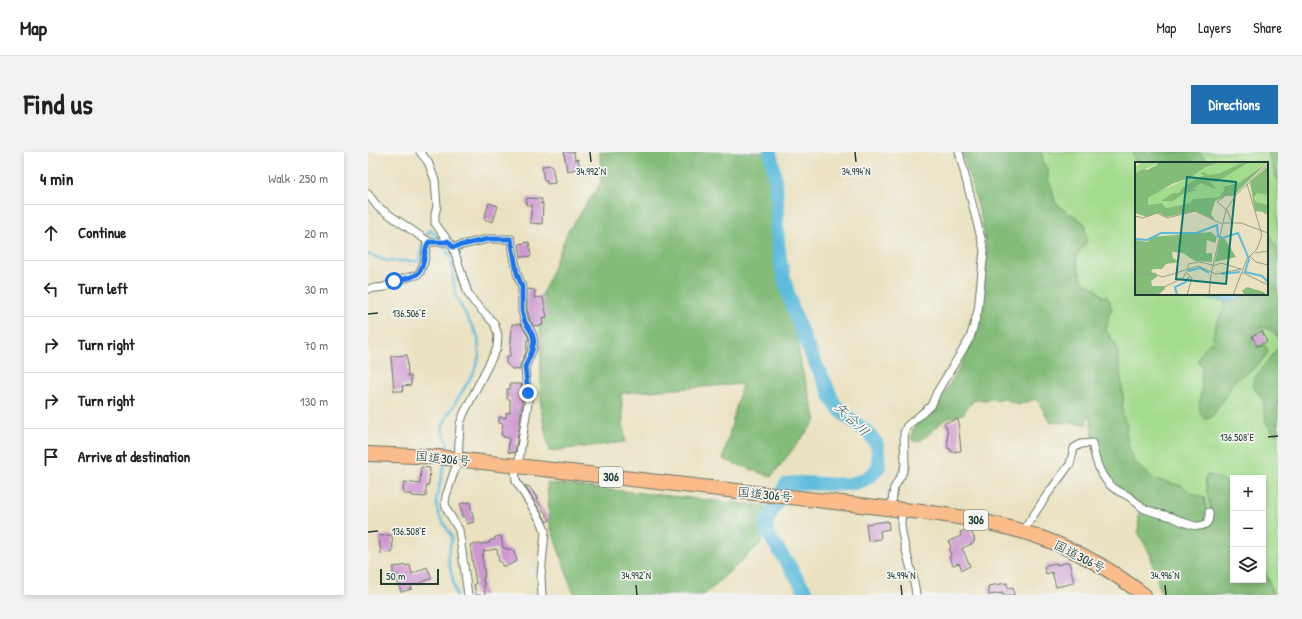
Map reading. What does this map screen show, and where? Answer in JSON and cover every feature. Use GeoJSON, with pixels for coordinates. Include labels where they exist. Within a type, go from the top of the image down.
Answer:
{"type":"FeatureCollection","features":[{"type":"Feature","properties":{"kind":"highway","name":"国道306号"},"geometry":{"type":"LineString","coordinates":[[368,454],[438,457],[897,509],[982,521],[1024,531],[1045,538],[1082,555],[1114,574],[1144,595]]}},
{"type":"Feature","properties":{"kind":"street"},"geometry":{"type":"LineString","coordinates":[[420,152],[430,166],[435,180],[437,206],[435,223],[449,243],[468,293],[474,302],[494,323],[498,335],[497,348],[464,413],[460,424],[455,459],[445,503],[447,510],[459,530],[468,595]]}},
{"type":"Feature","properties":{"kind":"street"},"geometry":{"type":"LineString","coordinates":[[916,595],[915,581],[904,545],[894,488],[905,466],[904,433],[908,426],[931,406],[937,392],[970,338],[978,311],[984,250],[959,152]]}},
{"type":"Feature","properties":{"kind":"street"},"geometry":{"type":"LineString","coordinates":[[368,194],[378,207],[429,240],[449,243],[488,239],[511,239],[517,273],[522,287],[522,311],[525,322],[532,333],[534,341],[532,351],[525,367],[528,393],[527,414],[517,466],[516,481],[541,521],[545,531],[541,576],[542,595]]}},
{"type":"Feature","properties":{"kind":"street"},"geometry":{"type":"LineString","coordinates":[[368,288],[386,287],[394,281],[417,275],[422,268],[429,240]]}},
{"type":"Feature","properties":{"kind":"street"},"geometry":{"type":"LineString","coordinates":[[1024,531],[1047,495],[1070,464],[1074,448],[1081,444],[1092,443],[1103,476],[1113,489],[1130,497],[1145,509],[1195,526],[1206,523],[1209,520],[1209,512]]}},
{"type":"Feature","properties":{"kind":"green space"},"geometry":{"type":"Polygon","coordinates":[[[600,152],[771,152],[801,365],[816,420],[771,477],[723,459],[742,384],[621,393],[625,442],[549,451],[541,409],[540,300],[568,231],[601,183],[600,152]]]}},
{"type":"Feature","properties":{"kind":"green space"},"geometry":{"type":"Polygon","coordinates":[[[962,152],[1041,152],[1043,162],[1048,169],[1048,180],[1052,188],[1055,202],[1068,214],[1072,214],[1086,225],[1086,242],[1077,255],[1077,264],[1081,276],[1086,283],[1096,290],[1102,297],[1105,296],[1110,300],[1110,306],[1112,309],[1109,314],[1106,331],[1115,344],[1118,353],[1123,397],[1122,414],[1127,425],[1126,433],[1131,456],[1136,464],[1154,479],[1182,486],[1192,493],[1204,498],[1207,512],[1206,520],[1201,523],[1193,524],[1150,508],[1123,493],[1105,476],[1095,451],[1090,416],[1087,416],[1087,424],[1050,422],[1036,399],[1018,405],[1005,399],[973,401],[963,414],[947,419],[926,437],[913,441],[911,437],[914,427],[923,417],[928,417],[937,409],[974,341],[980,313],[987,261],[986,247],[978,206],[962,152]]]}},
{"type":"Feature","properties":{"kind":"green space"},"geometry":{"type":"Polygon","coordinates":[[[1041,152],[1268,152],[1278,183],[1278,595],[1273,595],[1266,574],[1266,475],[1230,475],[1230,489],[1205,481],[1211,511],[1207,512],[1204,498],[1192,493],[1182,486],[1154,479],[1136,464],[1131,456],[1126,433],[1127,425],[1122,414],[1123,397],[1118,353],[1111,337],[1106,331],[1109,314],[1112,309],[1110,306],[1110,300],[1102,297],[1093,287],[1082,280],[1077,267],[1076,258],[1082,247],[1086,225],[1072,214],[1068,214],[1055,202],[1048,180],[1048,169],[1043,162],[1041,152]]]}},
{"type":"Feature","properties":{"kind":"green space"},"geometry":{"type":"Polygon","coordinates":[[[1132,152],[1199,152],[1209,162],[1135,162],[1132,152]]]}},
{"type":"Feature","properties":{"kind":"green space"},"geometry":{"type":"Polygon","coordinates":[[[1268,152],[1278,152],[1278,183],[1268,152]]]}},
{"type":"Feature","properties":{"kind":"green space"},"geometry":{"type":"Polygon","coordinates":[[[1268,232],[1278,250],[1278,337],[1270,330],[1261,327],[1253,333],[1252,342],[1257,347],[1264,345],[1267,348],[1267,354],[1256,367],[1237,379],[1231,385],[1229,391],[1211,418],[1205,419],[1200,412],[1202,385],[1201,374],[1203,366],[1198,362],[1203,350],[1212,342],[1215,327],[1225,307],[1225,302],[1238,300],[1243,295],[1268,295],[1268,232]]]}},
{"type":"Feature","properties":{"kind":"green space"},"geometry":{"type":"Polygon","coordinates":[[[1278,348],[1278,434],[1274,434],[1266,422],[1263,400],[1252,385],[1254,379],[1278,348]]]}},
{"type":"Feature","properties":{"kind":"green space"},"geometry":{"type":"Polygon","coordinates":[[[1209,475],[1217,477],[1224,481],[1230,488],[1230,583],[1266,583],[1266,574],[1273,595],[1165,595],[1160,590],[1150,554],[1138,532],[1140,513],[1146,511],[1202,528],[1211,511],[1205,481],[1206,476],[1209,475]]]}},
{"type":"Feature","properties":{"kind":"green space"},"geometry":{"type":"Polygon","coordinates":[[[547,483],[765,506],[761,543],[704,595],[574,595],[550,525],[547,483]]]}},
{"type":"Feature","properties":{"kind":"water"},"geometry":{"type":"Polygon","coordinates":[[[1193,295],[1243,295],[1238,300],[1225,302],[1193,295]]]}},
{"type":"Feature","properties":{"kind":"building"},"geometry":{"type":"Polygon","coordinates":[[[564,152],[574,152],[575,160],[578,159],[580,167],[567,171],[564,152]]]}},
{"type":"Feature","properties":{"kind":"building"},"geometry":{"type":"Polygon","coordinates":[[[552,165],[555,183],[547,184],[547,181],[544,181],[542,166],[552,165]]]}},
{"type":"Feature","properties":{"kind":"building"},"geometry":{"type":"Polygon","coordinates":[[[527,198],[542,199],[542,224],[530,223],[532,205],[526,205],[527,198]]]}},
{"type":"Feature","properties":{"kind":"building"},"geometry":{"type":"Polygon","coordinates":[[[489,203],[498,206],[493,222],[484,219],[489,203]]]}},
{"type":"Feature","properties":{"kind":"building"},"geometry":{"type":"Polygon","coordinates":[[[529,242],[531,256],[521,257],[519,244],[529,242]]]}},
{"type":"Feature","properties":{"kind":"building"},"geometry":{"type":"Polygon","coordinates":[[[527,289],[535,290],[534,298],[543,298],[547,317],[542,318],[543,325],[534,326],[530,320],[527,309],[527,289]]]}},
{"type":"Feature","properties":{"kind":"building"},"geometry":{"type":"Polygon","coordinates":[[[512,324],[521,324],[529,340],[527,340],[526,352],[520,365],[520,370],[512,369],[506,363],[507,356],[510,356],[512,324]]]}},
{"type":"Feature","properties":{"kind":"building"},"geometry":{"type":"Polygon","coordinates":[[[1262,331],[1267,342],[1257,346],[1252,336],[1262,331]]]}},
{"type":"Feature","properties":{"kind":"building"},"geometry":{"type":"Polygon","coordinates":[[[407,355],[408,376],[411,376],[411,385],[402,386],[403,391],[394,391],[391,356],[407,355]]]}},
{"type":"Feature","properties":{"kind":"building"},"geometry":{"type":"Polygon","coordinates":[[[510,384],[521,384],[522,397],[522,407],[515,453],[508,452],[509,438],[501,435],[503,424],[499,423],[499,417],[506,418],[506,413],[510,413],[510,399],[507,399],[507,389],[510,389],[510,384]]]}},
{"type":"Feature","properties":{"kind":"building"},"geometry":{"type":"Polygon","coordinates":[[[958,419],[961,451],[951,452],[951,449],[948,449],[947,429],[944,423],[958,419]]]}},
{"type":"Feature","properties":{"kind":"building"},"geometry":{"type":"Polygon","coordinates":[[[421,467],[430,468],[429,483],[428,486],[426,486],[426,497],[403,494],[404,482],[420,484],[421,467]]]}},
{"type":"Feature","properties":{"kind":"building"},"geometry":{"type":"Polygon","coordinates":[[[526,485],[528,487],[529,486],[538,499],[536,499],[550,520],[547,522],[525,486],[526,485]]]}},
{"type":"Feature","properties":{"kind":"building"},"geometry":{"type":"Polygon","coordinates":[[[470,502],[474,522],[467,524],[465,516],[462,517],[460,504],[470,502]]]}},
{"type":"Feature","properties":{"kind":"building"},"geometry":{"type":"Polygon","coordinates":[[[888,521],[889,529],[880,531],[881,539],[868,541],[866,524],[888,521]]]}},
{"type":"Feature","properties":{"kind":"building"},"geometry":{"type":"Polygon","coordinates":[[[970,528],[975,540],[973,541],[974,543],[962,548],[970,566],[962,570],[959,563],[953,565],[949,557],[951,556],[949,549],[951,548],[949,541],[961,536],[960,532],[970,528]]]}},
{"type":"Feature","properties":{"kind":"building"},"geometry":{"type":"Polygon","coordinates":[[[392,535],[393,552],[381,554],[379,536],[392,535]]]}},
{"type":"Feature","properties":{"kind":"building"},"geometry":{"type":"Polygon","coordinates":[[[501,536],[503,548],[507,548],[507,550],[511,549],[514,552],[517,561],[507,566],[502,566],[502,562],[499,562],[497,549],[483,551],[485,595],[476,595],[474,584],[476,584],[470,545],[490,543],[489,541],[495,539],[495,537],[501,536]]]}},
{"type":"Feature","properties":{"kind":"building"},"geometry":{"type":"Polygon","coordinates":[[[1069,562],[1074,583],[1056,587],[1052,572],[1046,574],[1044,567],[1046,567],[1046,565],[1057,563],[1057,565],[1069,562]]]}},
{"type":"Feature","properties":{"kind":"building"},"geometry":{"type":"Polygon","coordinates":[[[410,565],[412,574],[427,567],[432,578],[418,584],[411,585],[412,589],[401,592],[396,574],[393,574],[393,567],[410,565]]]}},
{"type":"Feature","properties":{"kind":"building"},"geometry":{"type":"Polygon","coordinates":[[[1007,583],[1008,588],[1013,587],[1014,595],[1002,595],[1002,593],[989,595],[988,586],[1007,583]]]}},
{"type":"Feature","properties":{"kind":"waterway","name":"矢合川"},"geometry":{"type":"LineString","coordinates":[[770,152],[776,188],[777,227],[782,270],[799,327],[833,401],[842,412],[866,431],[876,443],[878,451],[879,467],[870,476],[859,481],[848,484],[786,484],[766,523],[767,532],[808,595]]}},
{"type":"Feature","properties":{"kind":"waterway"},"geometry":{"type":"LineString","coordinates":[[368,254],[387,261],[419,261],[423,241],[430,230],[439,238],[451,258],[455,295],[478,337],[479,356],[474,372],[446,418],[442,429],[448,445],[446,453]]}},
{"type":"Feature","properties":{"kind":"waterway"},"geometry":{"type":"LineString","coordinates":[[445,462],[436,500],[439,515],[452,537],[448,557],[456,595]]}},
{"type":"Feature","properties":{"kind":"route"},"geometry":{"type":"LineString","coordinates":[[394,281],[417,275],[420,272],[424,262],[427,244],[429,242],[448,241],[453,247],[488,239],[511,239],[517,273],[522,287],[522,311],[525,322],[532,333],[534,341],[532,351],[525,367],[528,393]]}}]}
